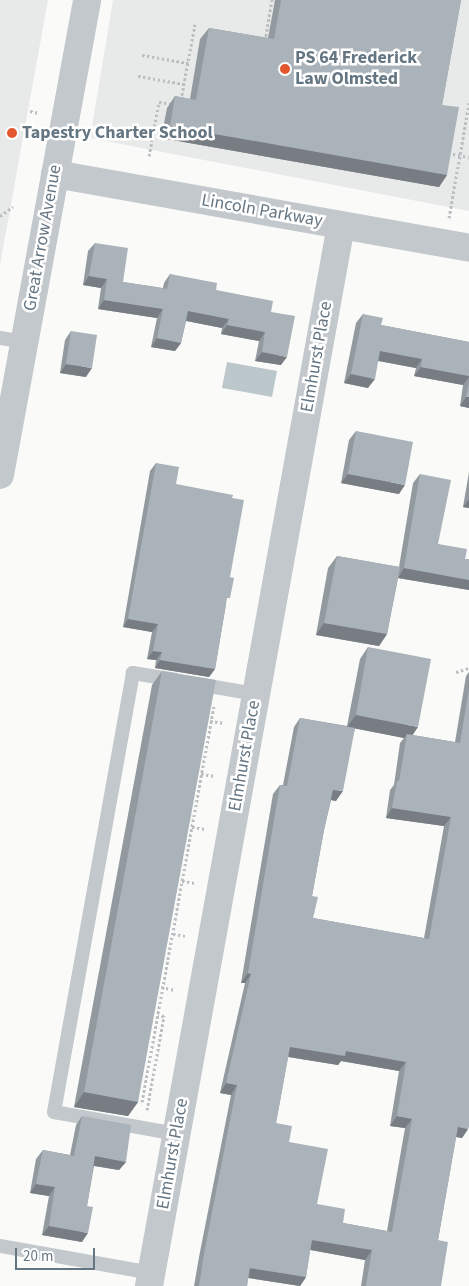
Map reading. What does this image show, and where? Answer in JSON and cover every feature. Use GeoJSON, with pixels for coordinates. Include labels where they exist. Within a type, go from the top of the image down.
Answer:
{"type":"FeatureCollection","features":[{"type":"Feature","properties":{"kind":"street","name":"Great Arrow Avenue"},"geometry":{"type":"LineString","coordinates":[[0,476],[12,340],[55,174],[87,0]]}},
{"type":"Feature","properties":{"kind":"street","name":"Lincoln Parkway"},"geometry":{"type":"LineString","coordinates":[[55,174],[469,248]]}},
{"type":"Feature","properties":{"kind":"street","name":"Elmhurst Place"},"geometry":{"type":"LineString","coordinates":[[150,1279],[341,225]]}},
{"type":"Feature","properties":{"kind":"lane"},"geometry":{"type":"LineString","coordinates":[[176,1134],[54,1112],[133,673],[256,694]]}},
{"type":"Feature","properties":{"kind":"lane"},"geometry":{"type":"LineString","coordinates":[[0,1246],[150,1279]]}},
{"type":"Feature","properties":{"kind":"path"},"geometry":{"type":"LineString","coordinates":[[264,47],[272,0]]}},
{"type":"Feature","properties":{"kind":"path"},"geometry":{"type":"LineString","coordinates":[[149,156],[159,102],[180,106],[195,24]]}},
{"type":"Feature","properties":{"kind":"path"},"geometry":{"type":"LineString","coordinates":[[142,55],[188,63]]}},
{"type":"Feature","properties":{"kind":"path"},"geometry":{"type":"LineString","coordinates":[[138,76],[184,84]]}},
{"type":"Feature","properties":{"kind":"path"},"geometry":{"type":"LineString","coordinates":[[449,219],[469,103]]}},
{"type":"Feature","properties":{"kind":"path"},"geometry":{"type":"LineString","coordinates":[[445,153],[469,157]]}},
{"type":"Feature","properties":{"kind":"path"},"geometry":{"type":"LineString","coordinates":[[0,216],[13,207]]}},
{"type":"Feature","properties":{"kind":"path"},"geometry":{"type":"LineString","coordinates":[[456,672],[469,668]]}},
{"type":"Feature","properties":{"kind":"path"},"geometry":{"type":"LineString","coordinates":[[142,1102],[214,707]]}},
{"type":"Feature","properties":{"kind":"path"},"geometry":{"type":"LineString","coordinates":[[211,721],[221,722]]}},
{"type":"Feature","properties":{"kind":"path"},"geometry":{"type":"LineString","coordinates":[[201,774],[212,776]]}},
{"type":"Feature","properties":{"kind":"path"},"geometry":{"type":"LineString","coordinates":[[192,827],[203,829]]}},
{"type":"Feature","properties":{"kind":"path"},"geometry":{"type":"LineString","coordinates":[[182,881],[193,883]]}},
{"type":"Feature","properties":{"kind":"path"},"geometry":{"type":"LineString","coordinates":[[173,934],[184,935]]}},
{"type":"Feature","properties":{"kind":"path"},"geometry":{"type":"LineString","coordinates":[[162,987],[174,989]]}},
{"type":"Feature","properties":{"kind":"path"},"geometry":{"type":"LineString","coordinates":[[147,1112],[164,1016],[158,1014]]}},
{"type":"Feature","properties":{"kind":"shaded area","name":"Tapestry Charter School"},"geometry":{"type":"Polygon","coordinates":[[[0,0],[48,0],[0,265],[0,0]]]}},
{"type":"Feature","properties":{"kind":"shaded area","name":"PS 64 Frederick Law Olmsted"},"geometry":{"type":"Polygon","coordinates":[[[113,0],[469,0],[469,211],[90,138],[113,0]]]}},
{"type":"Feature","properties":{"kind":"shaded area"},"geometry":{"type":"Polygon","coordinates":[[[227,362],[277,371],[272,397],[222,388],[227,362]]]}},
{"type":"Feature","properties":{"kind":"building","name":"PS 64 Frederick Law Olmsted"},"geometry":{"type":"Polygon","coordinates":[[[281,0],[461,0],[442,105],[459,107],[447,175],[170,126],[175,96],[196,100],[209,28],[274,39],[281,0]]]}},
{"type":"Feature","properties":{"kind":"building"},"geometry":{"type":"Polygon","coordinates":[[[95,243],[128,248],[123,282],[167,289],[170,274],[217,283],[216,290],[273,301],[271,312],[295,316],[287,357],[262,352],[265,332],[227,325],[229,319],[188,311],[181,343],[157,338],[163,309],[104,300],[107,279],[89,276],[95,243]]]}},
{"type":"Feature","properties":{"kind":"building"},"geometry":{"type":"Polygon","coordinates":[[[363,314],[383,318],[381,325],[469,342],[469,376],[421,367],[422,359],[380,351],[375,379],[351,374],[363,314]]]}},
{"type":"Feature","properties":{"kind":"building"},"geometry":{"type":"Polygon","coordinates":[[[71,331],[97,335],[92,368],[66,364],[71,331]]]}},
{"type":"Feature","properties":{"kind":"building"},"geometry":{"type":"Polygon","coordinates":[[[469,382],[469,397],[466,397],[469,382]]]}},
{"type":"Feature","properties":{"kind":"building"},"geometry":{"type":"Polygon","coordinates":[[[356,431],[413,442],[405,485],[348,474],[356,431]]]}},
{"type":"Feature","properties":{"kind":"building"},"geometry":{"type":"Polygon","coordinates":[[[156,463],[179,467],[176,484],[233,495],[232,498],[244,500],[230,577],[234,578],[230,598],[227,598],[215,669],[160,660],[162,652],[153,651],[158,624],[128,619],[156,463]]]}},
{"type":"Feature","properties":{"kind":"building"},"geometry":{"type":"Polygon","coordinates":[[[420,474],[451,480],[438,544],[467,549],[465,559],[469,559],[469,580],[404,568],[420,474]]]}},
{"type":"Feature","properties":{"kind":"building"},"geometry":{"type":"Polygon","coordinates":[[[337,556],[400,567],[387,634],[324,623],[337,556]]]}},
{"type":"Feature","properties":{"kind":"building"},"geometry":{"type":"Polygon","coordinates":[[[368,647],[431,659],[418,727],[356,715],[368,647]]]}},
{"type":"Feature","properties":{"kind":"building"},"geometry":{"type":"Polygon","coordinates":[[[162,671],[216,680],[138,1102],[84,1092],[162,671]]]}},
{"type":"Feature","properties":{"kind":"building"},"geometry":{"type":"Polygon","coordinates":[[[469,689],[469,1125],[468,1129],[458,1127],[438,1240],[448,1242],[441,1286],[366,1286],[372,1250],[312,1240],[306,1277],[250,1268],[247,1286],[199,1286],[237,1085],[226,1083],[251,974],[248,973],[280,785],[287,786],[300,718],[355,728],[343,791],[333,790],[324,830],[312,896],[318,897],[313,918],[429,939],[451,817],[392,808],[407,734],[460,743],[469,689]],[[290,1047],[276,1123],[292,1126],[289,1142],[328,1149],[317,1204],[345,1209],[343,1223],[392,1232],[412,1119],[397,1116],[406,1062],[346,1051],[345,1056],[290,1047]]]}},
{"type":"Feature","properties":{"kind":"building"},"geometry":{"type":"Polygon","coordinates":[[[82,1116],[131,1125],[126,1162],[95,1156],[87,1206],[93,1207],[88,1233],[49,1226],[55,1187],[36,1184],[43,1150],[74,1156],[82,1116]]]}},
{"type":"Feature","properties":{"kind":"place","name":"PS 64 Frederick Law Olmsted"},"geometry":{"type":"Point","coordinates":[285,69]}},
{"type":"Feature","properties":{"kind":"place","name":"Tapestry Charter School"},"geometry":{"type":"Point","coordinates":[12,133]}}]}
